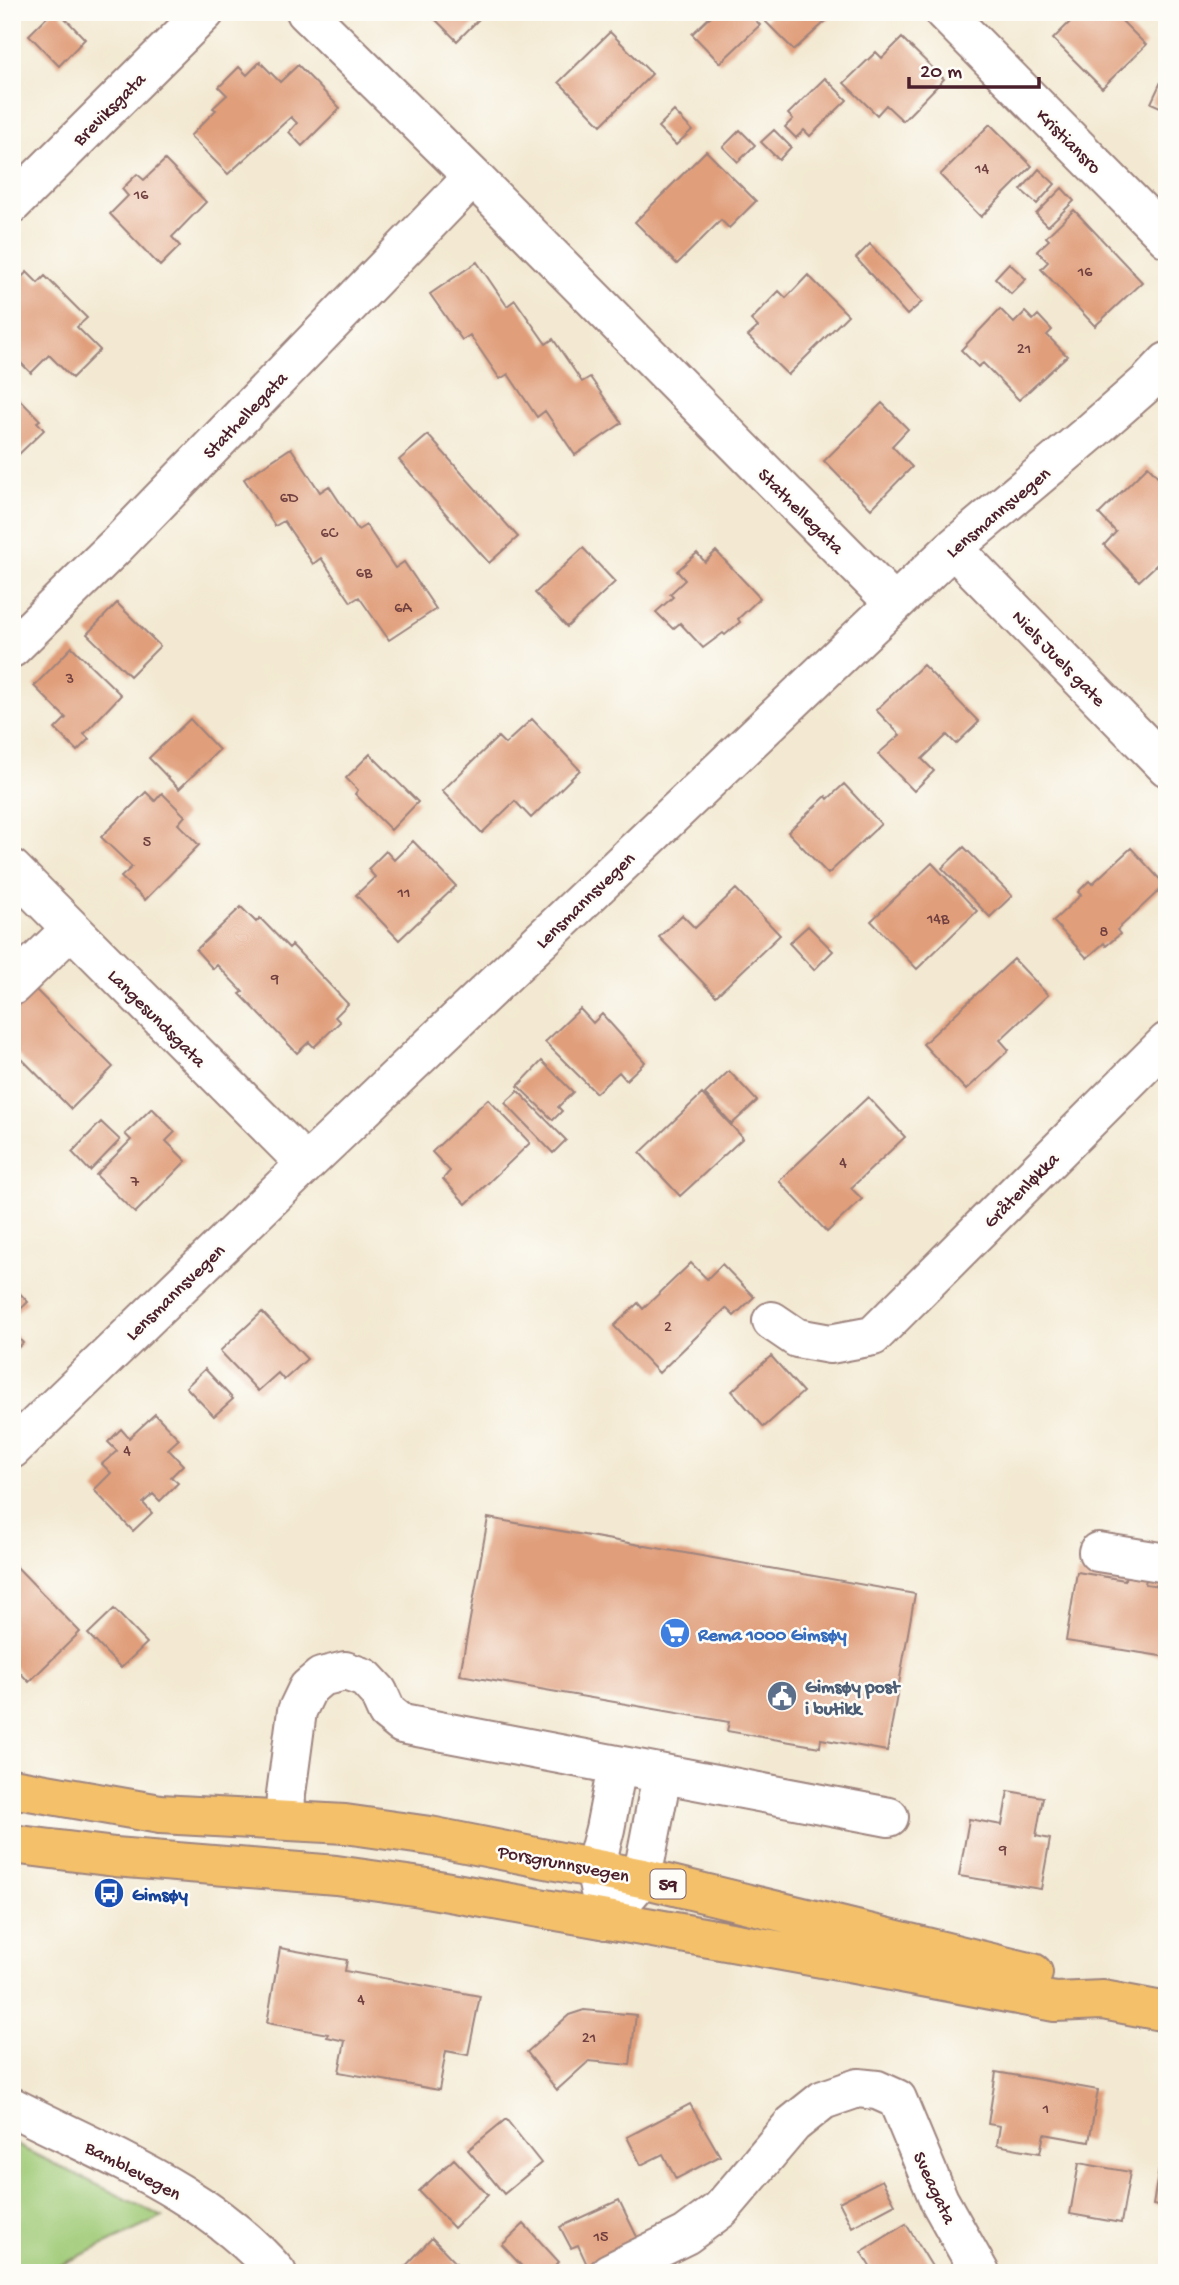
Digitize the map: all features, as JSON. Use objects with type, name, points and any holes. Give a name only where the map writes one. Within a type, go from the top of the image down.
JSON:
[{"type":"main road","name":"Porsgrunnsvegen","points":[[12,1788],[160,1814],[345,1824],[430,1836],[595,1868],[1060,1979],[1104,2000]]},
{"type":"main road","name":"Porsgrunnsvegen","points":[[12,1844],[115,1857],[336,1875],[421,1887],[1055,2002],[1104,2000],[1167,2012]]},
{"type":"street","name":"Breviksgata","points":[[12,204],[205,12]]},
{"type":"street","name":"Stathellegata","points":[[306,12],[894,603]]},
{"type":"street","name":"Kristiansro","points":[[944,12],[1167,238]]},
{"type":"street","name":"Stathellegata","points":[[12,648],[117,545],[473,177]]},
{"type":"street","name":"Lensmannsvegen","points":[[12,1449],[306,1164],[894,603],[953,548],[1148,382],[1167,362]]},
{"type":"street","name":"Niels Juels gate","points":[[953,548],[1167,767]]},
{"type":"street","name":"Langesundsgata","points":[[12,869],[306,1164]]},
{"type":"street","points":[[12,986],[71,929]]},
{"type":"street","name":"Gråtenløkka","points":[[772,1321],[797,1338],[830,1344],[873,1336],[1167,1042]]},
{"type":"street","points":[[1098,1552],[1167,1563]]},
{"type":"street","points":[[285,1820],[297,1711],[308,1688],[321,1677],[345,1671],[365,1678],[378,1692],[387,1712],[402,1724],[889,1817]]},
{"type":"street","points":[[606,1920],[595,1868],[617,1767]]},
{"type":"street","points":[[606,1920],[642,1878],[662,1775]]},
{"type":"street","name":"Sveagata","points":[[609,2273],[686,2235],[721,2209],[793,2124],[823,2100],[858,2088],[877,2090],[897,2099],[939,2200],[980,2273]]},
{"type":"street","name":"Bamblevegen","points":[[12,2107],[179,2191],[257,2249],[277,2273]]},
{"type":"green space","points":[[12,2143],[163,2217],[44,2273],[12,2273]]},
{"type":"building","points":[[52,12],[59,12],[85,39],[59,66],[29,35]]},
{"type":"building","points":[[428,12],[486,12],[457,41]]},
{"type":"building","points":[[715,12],[748,12],[760,25],[720,63],[692,34]]},
{"type":"building","points":[[773,12],[836,12],[794,50],[765,21]]},
{"type":"building","points":[[1080,12],[1113,12],[1146,45],[1102,88],[1053,39]]},
{"type":"building","points":[[610,32],[652,74],[601,125],[559,82]]},
{"type":"building","points":[[902,38],[944,79],[903,121],[886,105],[877,115],[844,83],[876,52],[882,58]]},
{"type":"building","points":[[260,62],[280,82],[298,65],[340,108],[302,146],[289,132],[297,123],[291,117],[228,174],[190,136],[227,95],[219,87],[239,67],[247,75]]},
{"type":"building","points":[[1167,69],[1167,110],[1151,103]]},
{"type":"building","points":[[825,78],[847,100],[810,136],[804,130],[796,138],[785,127],[793,119],[788,114]]},
{"type":"building","points":[[674,111],[692,130],[676,145],[658,127]]},
{"type":"building","points":[[990,124],[1032,166],[981,217],[940,175]]},
{"type":"building","points":[[740,130],[755,145],[738,162],[723,147]]},
{"type":"building","points":[[774,130],[791,147],[779,160],[761,142]]},
{"type":"building","points":[[706,151],[756,201],[729,228],[721,220],[677,264],[635,222]]},
{"type":"building","points":[[165,160],[206,202],[172,237],[180,246],[160,266],[110,214],[128,196],[122,189],[137,174],[144,180]]},
{"type":"building","points":[[1039,169],[1055,184],[1037,204],[1021,190]]},
{"type":"building","points":[[1062,188],[1074,201],[1048,226],[1036,214]]},
{"type":"building","points":[[1074,210],[1142,282],[1095,326],[1041,269],[1048,262],[1037,251],[1049,240],[1046,237]]},
{"type":"building","points":[[870,244],[922,302],[907,315],[856,258]]},
{"type":"building","points":[[477,262],[507,306],[515,300],[546,344],[553,339],[582,382],[590,377],[622,423],[575,455],[545,411],[537,417],[508,374],[500,379],[470,335],[462,340],[430,294]]},
{"type":"building","points":[[1009,263],[1026,279],[1011,294],[995,278]]},
{"type":"building","points":[[27,272],[38,283],[45,276],[87,318],[77,327],[100,350],[72,378],[49,355],[31,373],[12,354],[12,286]]},
{"type":"building","points":[[808,275],[848,315],[788,375],[748,336],[758,327],[751,320],[779,291],[786,298]]},
{"type":"building","points":[[1000,309],[1014,323],[1025,312],[1033,320],[1038,315],[1052,330],[1047,335],[1067,356],[1019,400],[983,363],[978,367],[961,350]]},
{"type":"building","points":[[12,392],[40,420],[37,422],[44,430],[16,457],[12,453]]},
{"type":"building","points":[[882,403],[908,429],[892,446],[912,467],[871,509],[824,461]]},
{"type":"building","points":[[428,435],[518,537],[489,563],[399,460]]},
{"type":"building","points":[[291,448],[320,492],[329,486],[358,530],[366,525],[395,568],[404,562],[436,609],[389,640],[359,597],[351,602],[321,558],[313,564],[284,521],[275,526],[244,479]]},
{"type":"building","points":[[1148,466],[1167,486],[1167,530],[1161,536],[1167,541],[1167,555],[1139,581],[1104,545],[1116,532],[1099,514]]},
{"type":"building","points":[[583,548],[615,582],[567,627],[535,593]]},
{"type":"building","points":[[716,551],[760,598],[738,619],[740,622],[703,648],[680,623],[673,629],[656,612],[673,597],[670,594],[685,580],[677,571],[697,553],[705,562]]},
{"type":"building","points":[[117,603],[160,646],[130,676],[87,634]]},
{"type":"building","points":[[72,647],[121,695],[84,734],[89,739],[77,751],[55,729],[66,718],[34,686]]},
{"type":"building","points":[[923,665],[979,722],[956,744],[947,735],[922,759],[934,771],[914,791],[878,754],[900,735],[876,710]]},
{"type":"building","points":[[190,719],[219,750],[179,789],[149,758]]},
{"type":"building","points":[[532,719],[580,770],[531,818],[515,801],[482,833],[442,791],[498,737],[505,744]]},
{"type":"building","points":[[370,754],[418,802],[391,830],[355,794],[358,790],[346,778]]},
{"type":"building","points":[[844,784],[881,824],[828,874],[788,832],[826,796],[828,799]]},
{"type":"building","points":[[146,792],[155,801],[162,793],[185,816],[178,824],[199,845],[145,900],[121,877],[132,867],[101,837]]},
{"type":"building","points":[[413,841],[456,886],[399,940],[356,895],[375,877],[368,869],[386,851],[394,860]]},
{"type":"building","points":[[964,847],[1012,896],[990,917],[942,868]]},
{"type":"building","points":[[1131,848],[1165,885],[1117,930],[1120,934],[1106,946],[1104,943],[1087,958],[1053,921],[1081,895],[1078,892],[1089,881],[1092,884]]},
{"type":"building","points":[[932,863],[977,911],[917,969],[871,921]]},
{"type":"building","points":[[736,889],[780,935],[716,996],[659,937],[682,915],[695,928]]},
{"type":"building","points":[[241,907],[256,922],[260,918],[289,948],[292,945],[348,1004],[335,1017],[340,1022],[314,1047],[309,1042],[297,1053],[240,994],[243,992],[217,965],[213,969],[196,950]]},
{"type":"building","points":[[808,926],[833,951],[814,970],[789,943]]},
{"type":"building","points":[[1014,959],[1048,995],[1000,1040],[1009,1050],[966,1090],[923,1044]]},
{"type":"building","points":[[34,988],[113,1067],[71,1109],[12,1049],[12,1010]]},
{"type":"building","points":[[580,1009],[593,1023],[602,1014],[645,1062],[626,1080],[619,1072],[596,1093],[545,1042]]},
{"type":"building","points":[[542,1061],[573,1092],[558,1107],[562,1111],[553,1120],[518,1086]]},
{"type":"building","points":[[729,1071],[757,1101],[732,1124],[705,1094]]},
{"type":"building","points":[[518,1091],[566,1140],[553,1153],[505,1103]]},
{"type":"building","points":[[702,1094],[743,1138],[680,1196],[640,1153]]},
{"type":"building","points":[[868,1097],[905,1137],[851,1188],[862,1199],[827,1232],[779,1181]]},
{"type":"building","points":[[488,1099],[530,1143],[466,1204],[443,1179],[450,1171],[432,1152]]},
{"type":"building","points":[[152,1108],[175,1132],[166,1141],[186,1161],[135,1213],[96,1175],[131,1140],[125,1134]]},
{"type":"building","points":[[101,1122],[120,1140],[90,1171],[72,1152]]},
{"type":"building","points":[[691,1263],[707,1279],[722,1264],[754,1297],[734,1316],[726,1308],[659,1373],[614,1326],[638,1303],[643,1309]]},
{"type":"building","points":[[12,1285],[28,1302],[12,1317]]},
{"type":"building","points":[[262,1312],[307,1359],[284,1380],[278,1373],[258,1391],[220,1351]]},
{"type":"building","points":[[12,1331],[23,1343],[12,1353]]},
{"type":"building","points":[[771,1356],[803,1392],[764,1427],[732,1391]]},
{"type":"building","points":[[205,1369],[233,1399],[214,1416],[186,1387]]},
{"type":"building","points":[[155,1414],[179,1439],[168,1449],[183,1465],[171,1477],[178,1483],[160,1501],[153,1494],[143,1503],[152,1513],[133,1531],[94,1490],[111,1473],[102,1464],[117,1451],[108,1442],[121,1429],[129,1438]]},
{"type":"building","points":[[488,1518],[915,1594],[887,1751],[821,1739],[820,1747],[727,1731],[729,1722],[460,1675]]},
{"type":"building","points":[[12,1562],[80,1632],[29,1682],[12,1664]]},
{"type":"building","points":[[1126,1570],[1147,1573],[1145,1584],[1167,1587],[1167,1657],[1066,1641],[1077,1572],[1125,1580]]},
{"type":"building","points":[[114,1609],[147,1643],[121,1668],[88,1634]]},
{"type":"building","points":[[1008,1791],[1043,1797],[1036,1836],[1050,1839],[1041,1889],[959,1876],[969,1819],[1002,1825]]},
{"type":"building","points":[[280,1948],[347,1960],[345,1971],[480,1996],[468,2055],[446,2051],[439,2090],[339,2072],[345,2041],[327,2037],[328,2034],[267,2023]]},
{"type":"building","points":[[584,2010],[636,2015],[630,2065],[589,2061],[557,2090],[527,2052],[569,2015]]},
{"type":"building","points":[[996,2072],[1098,2090],[1089,2142],[1044,2134],[1040,2153],[997,2145],[1000,2126],[988,2124]]},
{"type":"building","points":[[690,2104],[720,2156],[676,2179],[663,2154],[641,2165],[627,2137]]},
{"type":"building","points":[[506,2119],[541,2163],[504,2194],[468,2150]]},
{"type":"building","points":[[1167,2132],[1167,2208],[1153,2205]]},
{"type":"building","points":[[454,2159],[488,2195],[454,2228],[419,2191]]},
{"type":"building","points":[[1079,2163],[1130,2172],[1121,2223],[1070,2214]]},
{"type":"building","points":[[882,2180],[895,2204],[852,2227],[839,2202]]},
{"type":"building","points":[[619,2200],[640,2243],[588,2267],[578,2245],[571,2248],[560,2227]]},
{"type":"building","points":[[524,2224],[559,2262],[548,2273],[528,2273],[502,2245]]},
{"type":"building","points":[[906,2224],[936,2273],[874,2273],[861,2252]]},
{"type":"building","points":[[432,2238],[458,2265],[450,2273],[399,2273]]},
{"type":"place","name":"Rema 1000 Gimsøy","points":[[675,1633]]},
{"type":"place","name":"Gimsøy post i butikk","points":[[782,1696]]},
{"type":"place","name":"Gimsøy","points":[[109,1893]]}]
